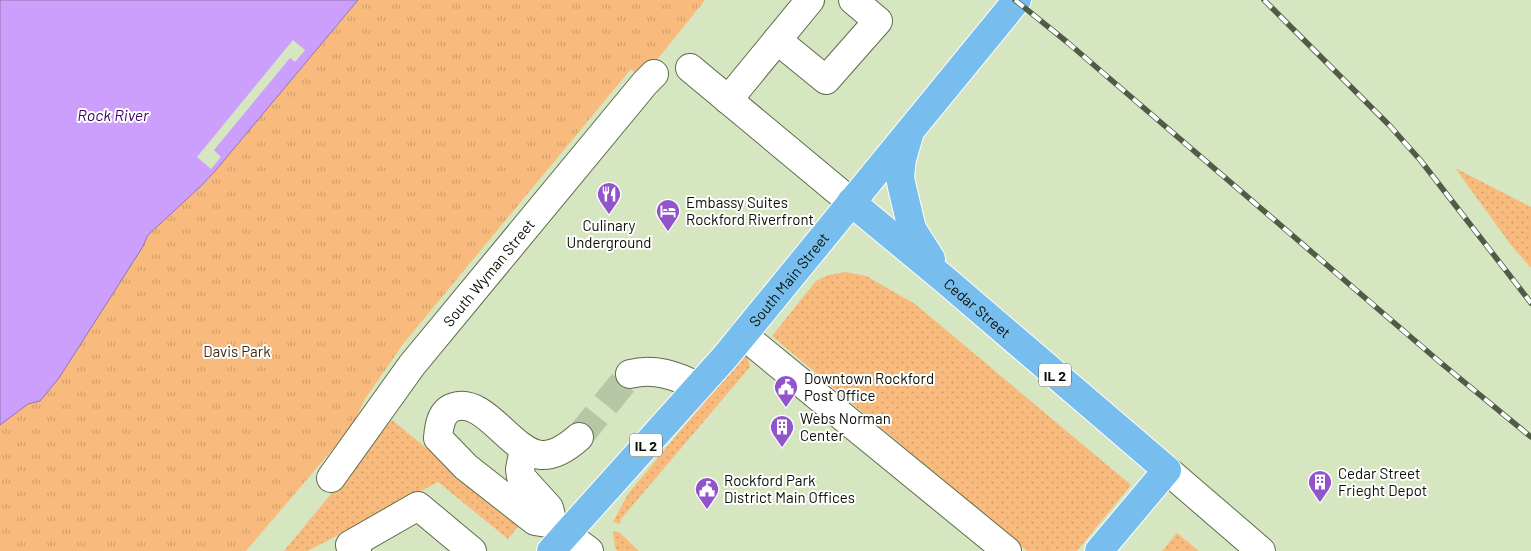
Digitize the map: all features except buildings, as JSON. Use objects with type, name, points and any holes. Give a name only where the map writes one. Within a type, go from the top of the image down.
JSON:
[{"type":"main road","name":"South Main Street","points":[[557,536],[698,387],[743,335],[1017,0]]},
{"type":"main road","name":"IL 2","points":[[910,131],[902,159],[900,178],[905,202],[912,228],[944,280]]},
{"type":"main road","name":"Cedar Street","points":[[850,202],[1167,470]]},
{"type":"main road","points":[[1099,551],[1167,470]]},
{"type":"street","points":[[728,100],[810,0]]},
{"type":"street","points":[[777,40],[826,80],[878,21],[853,0]]},
{"type":"street","name":"Cedar Street","points":[[690,68],[850,202]]},
{"type":"street","name":"South Wyman Street","points":[[331,478],[412,365],[654,74]]},
{"type":"street","points":[[743,335],[1007,551]]},
{"type":"street","points":[[630,374],[642,371],[662,373],[683,379],[698,387]]},
{"type":"street","points":[[578,437],[568,446],[542,455],[524,449],[476,409],[463,404],[448,409],[440,422],[438,438],[466,467],[535,521],[557,536],[589,551]]},
{"type":"street","points":[[524,449],[520,469],[521,477],[549,508],[557,536]]},
{"type":"street","name":"Cedar Street","points":[[1167,470],[1261,551]]},
{"type":"street","points":[[357,551],[350,545],[418,506],[472,551]]},
{"type":"green space","name":"Davis Park","points":[[358,0],[705,0],[652,66],[634,72],[631,69],[403,344],[365,399],[355,420],[343,437],[246,551],[0,551],[0,425],[28,404],[40,401],[59,378],[142,248],[148,235],[216,170]]},
{"type":"green space","points":[[1455,168],[1531,207],[1531,268],[1511,245]]},
{"type":"green space","points":[[846,272],[866,276],[915,304],[1131,485],[1077,551],[1027,551],[772,336],[816,281],[828,275]]},
{"type":"green space","points":[[743,355],[747,355],[750,367],[621,519],[620,524],[613,522],[628,494]]},
{"type":"green space","points":[[392,420],[520,524],[508,539],[438,482],[308,551],[284,551]]},
{"type":"green space","points":[[613,531],[619,532],[639,551],[617,551]]},
{"type":"green space","points":[[1177,533],[1199,551],[1162,551]]},
{"type":"water","name":"Rock River","points":[[0,0],[358,0],[216,170],[148,235],[142,248],[59,378],[40,401],[28,404],[0,425]]},
{"type":"pier","points":[[293,40],[305,50],[295,62],[290,58],[214,150],[221,157],[211,169],[197,157]]},
{"type":"tunnel","points":[[579,437],[630,374]]},
{"type":"railway","points":[[1015,0],[1067,42],[1441,363],[1531,437]]},
{"type":"railway","points":[[1264,0],[1390,126],[1421,161],[1531,303]]},
{"type":"place","name":"Culinary Underground","points":[[609,215]]},
{"type":"place","name":"Embassy Suites Rockford Riverfront","points":[[668,232]]},
{"type":"place","name":"Downtown Rockford Post Office","points":[[786,408]]},
{"type":"place","name":"Webs Norman Center","points":[[782,448]]},
{"type":"place","name":"Cedar Street Frieght Depot","points":[[1320,503]]},
{"type":"place","name":"Rockford Park District Main Offices","points":[[707,510]]}]
